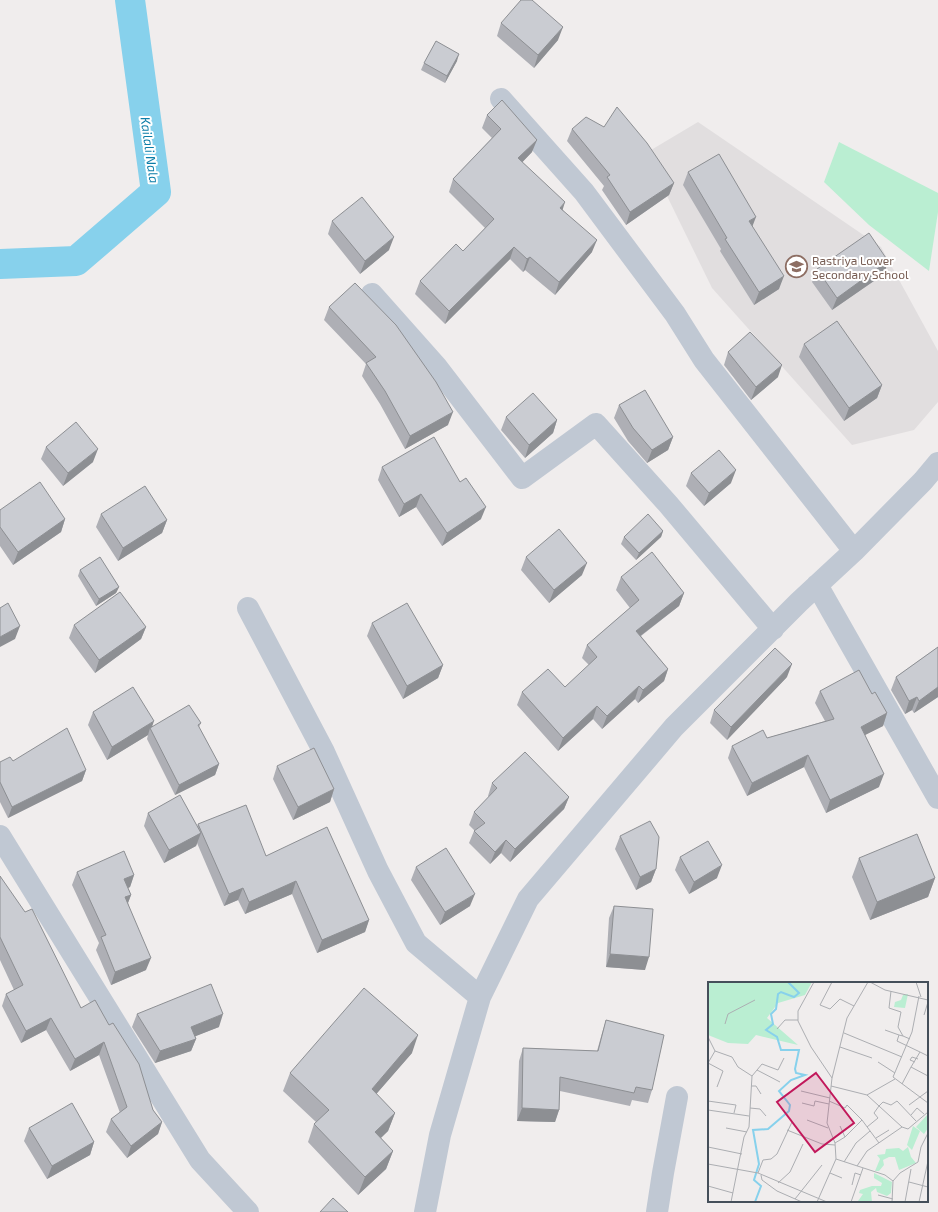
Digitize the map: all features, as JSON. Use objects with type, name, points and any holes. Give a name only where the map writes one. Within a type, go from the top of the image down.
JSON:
[{"type":"street","points":[[501,99],[584,192],[675,314],[704,360],[854,551]]},
{"type":"street","points":[[372,294],[436,366],[522,478],[596,424],[668,504],[773,629]]},
{"type":"street","points":[[425,1212],[440,1135],[480,997],[528,899],[674,727],[923,482],[938,463]]},
{"type":"street","points":[[817,585],[938,798]]},
{"type":"street","points":[[248,608],[324,752],[378,871],[416,943],[480,997]]},
{"type":"street","points":[[0,836],[200,1160],[248,1212]]},
{"type":"street","points":[[658,1212],[663,1173],[677,1097]]},
{"type":"shaded area","name":"Rastriya Lower Secondary School","points":[[698,122],[881,247],[938,351],[938,402],[914,430],[852,445],[712,288],[646,153]]},
{"type":"green space","points":[[839,142],[938,193],[938,212],[929,271],[869,225],[824,182]]},
{"type":"building","points":[[521,0],[532,0],[563,27],[538,55],[501,23]]},
{"type":"building","points":[[436,41],[459,54],[447,76],[424,63]]},
{"type":"building","points":[[502,100],[537,140],[518,158],[565,202],[560,208],[597,240],[559,282],[530,257],[527,259],[514,247],[449,311],[420,281],[456,244],[463,251],[494,219],[453,179],[501,129],[487,115]]},
{"type":"building","points":[[617,107],[647,143],[674,183],[630,212],[607,177],[610,175],[572,129],[586,117],[604,127]]},
{"type":"building","points":[[719,154],[756,217],[749,221],[784,276],[759,292],[725,239],[727,238],[688,172]]},
{"type":"building","points":[[362,197],[394,237],[365,261],[332,221]]},
{"type":"building","points":[[869,233],[888,261],[837,298],[817,269]]},
{"type":"building","points":[[355,283],[396,325],[436,382],[453,412],[410,436],[385,391],[366,363],[376,357],[329,307]]},
{"type":"building","points":[[837,321],[882,385],[849,408],[804,344]]},
{"type":"building","points":[[750,332],[782,365],[756,387],[728,352]]},
{"type":"building","points":[[645,390],[673,437],[652,450],[633,428],[619,405]]},
{"type":"building","points":[[533,393],[557,420],[529,445],[506,417]]},
{"type":"building","points":[[76,422],[98,449],[68,473],[46,447]]},
{"type":"building","points":[[434,437],[460,482],[466,478],[486,507],[447,533],[421,494],[404,504],[382,467]]},
{"type":"building","points":[[719,450],[736,470],[709,493],[691,473]]},
{"type":"building","points":[[40,482],[65,519],[18,552],[0,527],[0,510]]},
{"type":"building","points":[[145,486],[167,520],[123,548],[101,514]]},
{"type":"building","points":[[648,514],[663,531],[639,553],[624,537]]},
{"type":"building","points":[[559,529],[587,563],[554,590],[526,557]]},
{"type":"building","points":[[652,552],[684,593],[636,631],[668,669],[643,690],[639,686],[607,716],[597,706],[563,738],[522,692],[548,669],[565,687],[597,657],[587,645],[639,600],[621,577]]},
{"type":"building","points":[[100,557],[119,587],[99,599],[80,570]]},
{"type":"building","points":[[120,592],[146,627],[99,660],[74,625]]},
{"type":"building","points":[[8,603],[20,626],[0,637],[0,608]]},
{"type":"building","points":[[407,603],[443,665],[407,686],[372,623]]},
{"type":"building","points":[[938,647],[938,687],[919,701],[917,697],[909,701],[896,677]]},
{"type":"building","points":[[775,648],[792,664],[731,727],[714,710]]},
{"type":"building","points":[[859,670],[872,694],[875,692],[887,713],[861,727],[884,774],[830,800],[808,755],[752,783],[732,746],[763,730],[767,738],[834,719],[820,691]]},
{"type":"building","points":[[133,687],[154,721],[112,747],[93,712]]},
{"type":"building","points":[[189,705],[201,723],[198,725],[219,764],[179,785],[150,728]]},
{"type":"building","points":[[67,728],[86,770],[12,807],[0,782],[0,762],[10,757],[13,761]]},
{"type":"building","points":[[314,748],[334,789],[298,807],[277,766]]},
{"type":"building","points":[[525,752],[569,797],[515,849],[506,840],[495,852],[474,831],[485,823],[474,812],[497,788],[492,783]]},
{"type":"building","points":[[180,795],[201,833],[169,850],[148,813]]},
{"type":"building","points":[[246,805],[266,856],[327,827],[369,920],[322,940],[296,881],[249,902],[243,888],[229,894],[198,824]]},
{"type":"building","points":[[650,821],[659,837],[656,869],[640,877],[620,836]]},
{"type":"building","points":[[917,834],[935,878],[877,902],[859,858]]},
{"type":"building","points":[[708,841],[722,865],[694,882],[680,857]]},
{"type":"building","points":[[446,848],[475,894],[445,912],[416,867]]},
{"type":"building","points":[[124,851],[134,875],[124,879],[131,895],[125,897],[151,958],[115,972],[101,937],[106,935],[77,872]]},
{"type":"building","points":[[0,876],[25,912],[32,909],[81,1008],[95,1000],[109,1025],[113,1023],[139,1064],[153,1110],[162,1122],[131,1146],[111,1119],[127,1107],[104,1042],[75,1059],[51,1018],[26,1031],[6,994],[23,985],[0,937]]},
{"type":"building","points":[[614,906],[653,909],[649,957],[610,954]]},
{"type":"building","points":[[211,984],[223,1014],[191,1027],[196,1039],[160,1051],[137,1014]]},
{"type":"building","points":[[364,988],[418,1035],[372,1089],[395,1113],[375,1132],[393,1151],[365,1177],[314,1124],[329,1110],[290,1073]]},
{"type":"building","points":[[606,1020],[664,1035],[652,1090],[636,1087],[634,1093],[560,1077],[559,1110],[522,1108],[523,1048],[598,1051]]},
{"type":"building","points":[[72,1103],[94,1142],[52,1166],[29,1128]]},
{"type":"building","points":[[333,1198],[348,1212],[320,1212]]},
{"type":"waterway","name":"Kailali Nala","points":[[0,264],[76,261],[156,192],[130,0]]},
{"type":"place","name":"Rastriya Lower Secondary School","points":[[797,267]]}]
